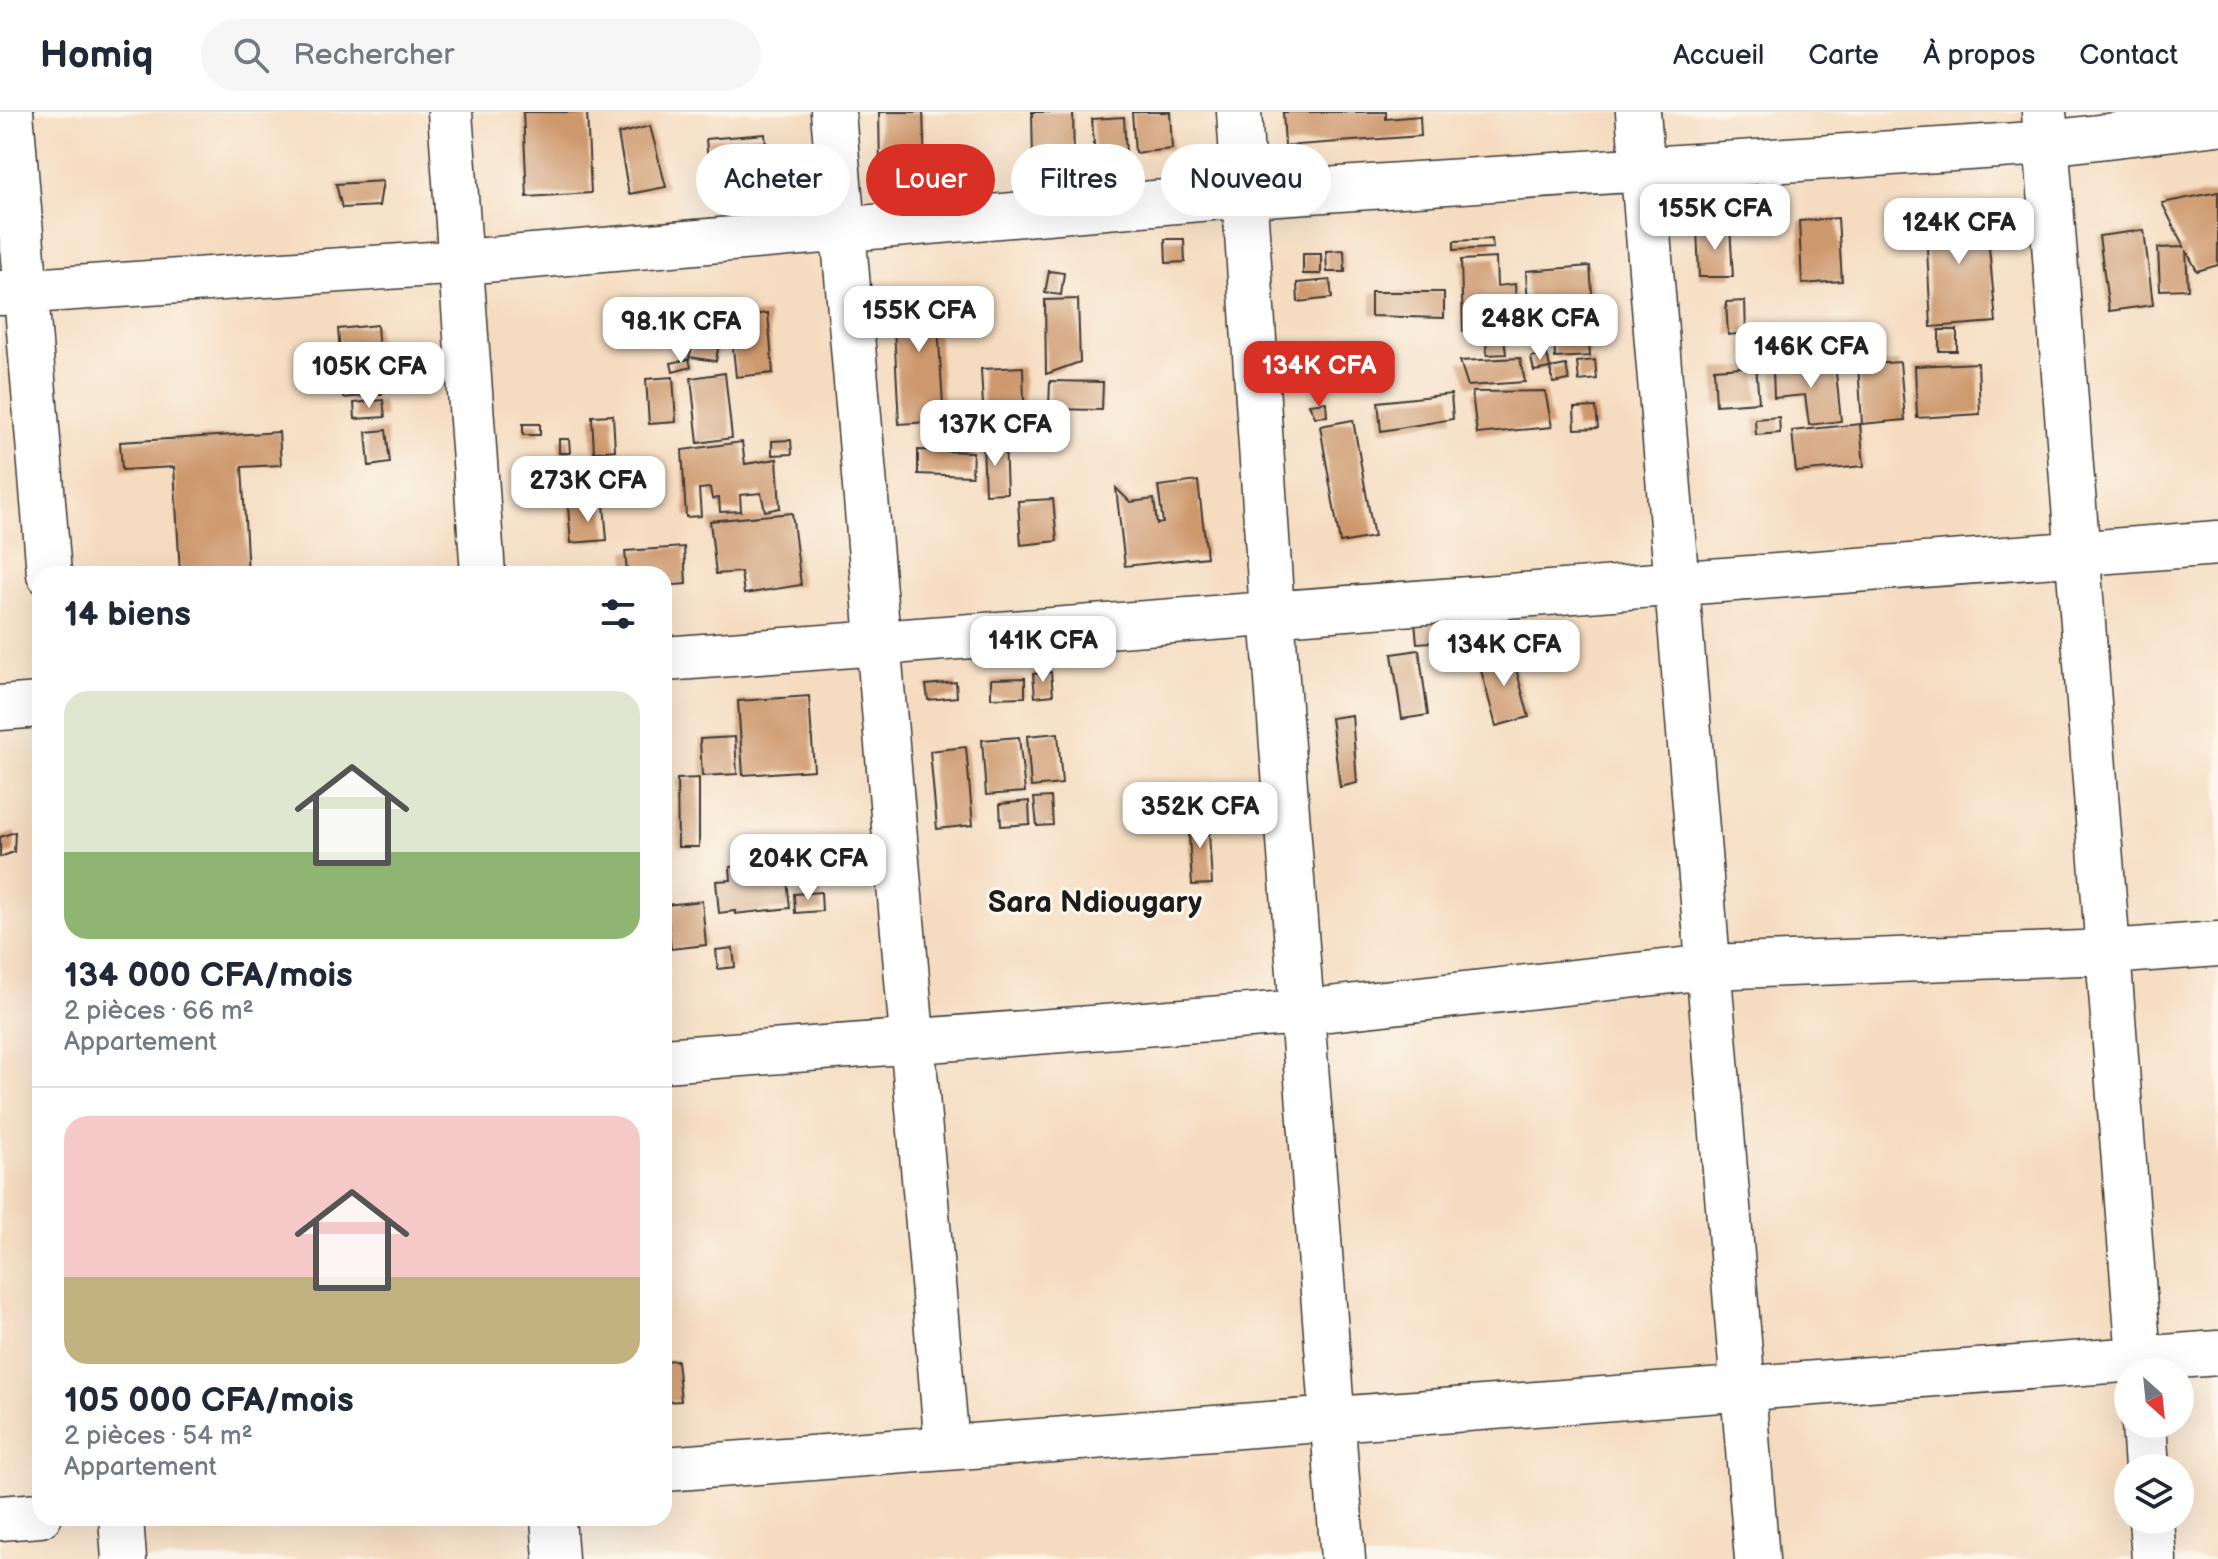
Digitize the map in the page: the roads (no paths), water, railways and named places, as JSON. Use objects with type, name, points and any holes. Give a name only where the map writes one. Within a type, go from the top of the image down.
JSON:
[{"type":"street","points":[[11,112],[12,292],[48,566]]},
{"type":"street","points":[[450,112],[482,566]]},
{"type":"street","points":[[833,112],[841,230],[881,643],[947,1447]]},
{"type":"street","points":[[1239,112],[1242,144]]},
{"type":"street","points":[[1638,112],[1757,1559]]},
{"type":"street","points":[[1331,190],[1642,171],[2046,128],[2218,123]]},
{"type":"street","points":[[2046,128],[2138,1358]]},
{"type":"street","points":[[12,292],[462,262],[1161,202]]},
{"type":"street","points":[[1248,216],[1272,613],[1343,1559]]},
{"type":"street","points":[[672,658],[2218,543]]},
{"type":"street","points":[[0,708],[32,706]]},
{"type":"street","points":[[672,1059],[1302,1012],[1709,967],[2108,952],[2218,944]]},
{"type":"street","points":[[2185,1358],[2218,1353]]},
{"type":"street","points":[[672,1468],[1745,1388],[2114,1366]]},
{"type":"street","points":[[0,1518],[32,1516]]},
{"type":"street","points":[[122,1526],[124,1559]]},
{"type":"street","points":[[554,1526],[556,1559]]},
{"type":"street","points":[[2152,1534],[2154,1559]]},
{"type":"district","name":"Sara Ndiougary","points":[[1095,902]]}]
